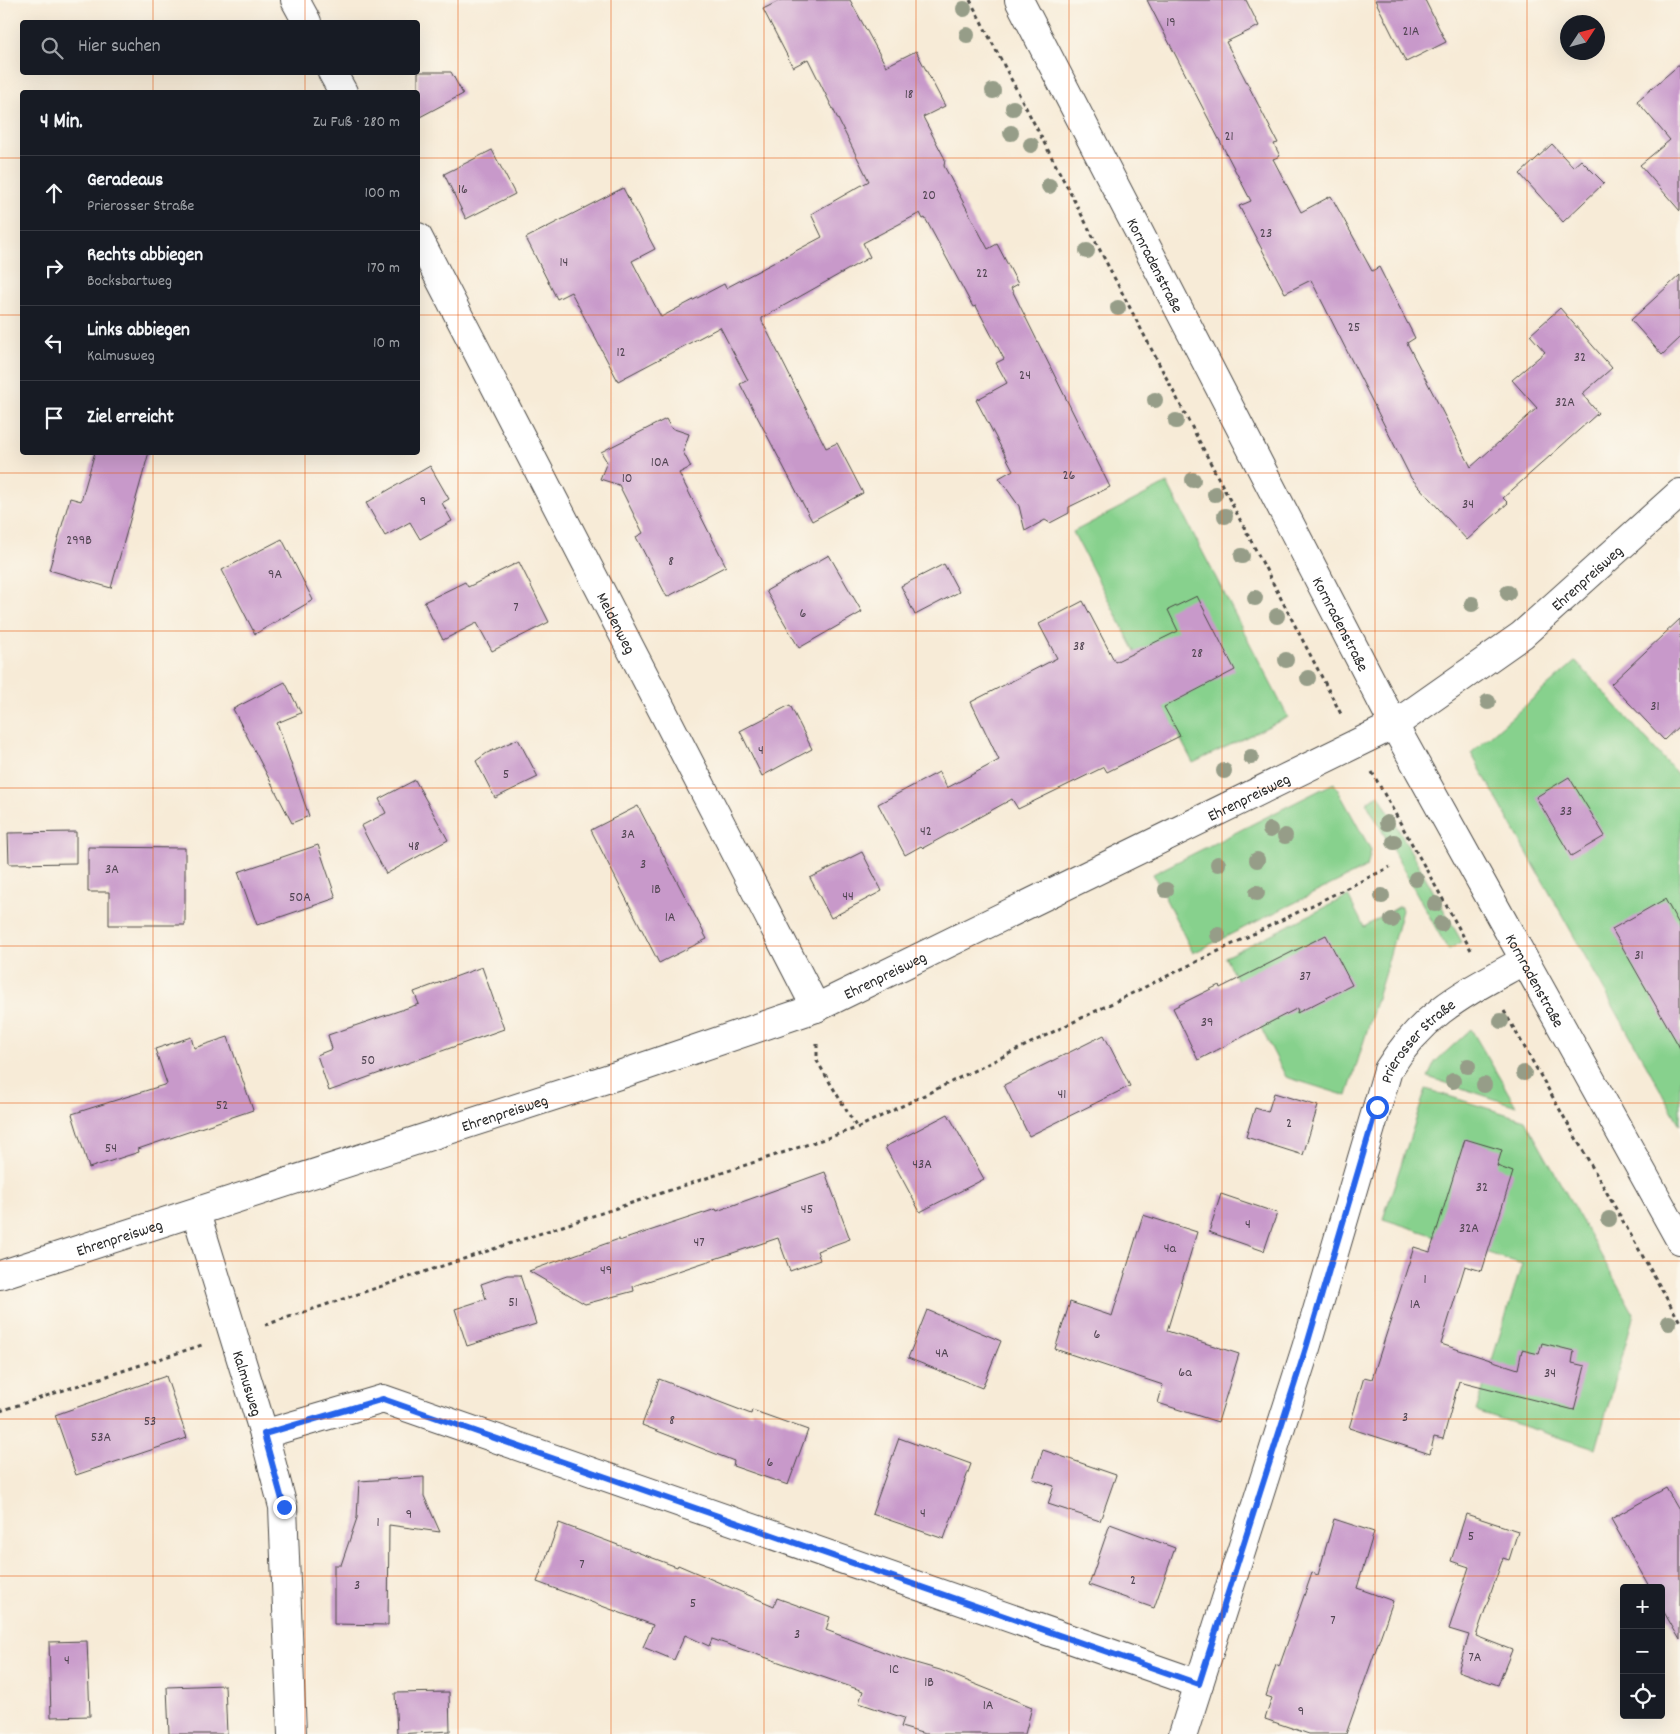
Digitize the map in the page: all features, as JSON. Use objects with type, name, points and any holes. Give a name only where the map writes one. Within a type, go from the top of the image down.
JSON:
[{"type":"street","points":[[295,0],[305,20]]},
{"type":"street","name":"Kornradenstraße","points":[[1019,0],[1394,725],[1523,961],[1680,1240]]},
{"type":"street","points":[[334,75],[342,90]]},
{"type":"street","name":"Meldenweg","points":[[420,241],[816,1008]]},
{"type":"street","name":"Ehrenpreisweg","points":[[0,1275],[622,1074],[816,1008],[1394,725],[1522,635],[1680,493]]},
{"type":"street","name":"Prierosser Straße","points":[[1183,1734],[1306,1348],[1388,1070],[1405,1043],[1432,1016],[1462,994],[1523,961]]},
{"type":"street","name":"Kalmusweg","points":[[196,1213],[264,1434],[284,1507],[292,1734]]},
{"type":"street","points":[[264,1434],[383,1399],[1199,1684]]},
{"type":"path","points":[[970,0],[1331,694]]},
{"type":"path","points":[[1383,793],[1466,940]]},
{"type":"path","points":[[258,1327],[858,1128],[1390,867]]},
{"type":"path","points":[[816,1008],[817,1061],[858,1128]]},
{"type":"path","points":[[1511,1022],[1680,1322]]},
{"type":"path","points":[[0,1411],[205,1344]]},
{"type":"green space","points":[[1167,483],[1288,717],[1193,763],[1073,532]]},
{"type":"green space","points":[[1576,661],[1680,777],[1680,1125],[1471,753]]},
{"type":"green space","points":[[1334,783],[1371,850],[1367,867],[1193,953],[1153,874]]},
{"type":"green space","points":[[1379,795],[1462,942],[1448,950],[1366,802]]},
{"type":"green space","points":[[1348,896],[1364,927],[1400,906],[1402,910],[1347,1096],[1286,1077],[1225,957]]},
{"type":"green space","points":[[1471,1029],[1516,1106],[1428,1077],[1435,1062]]},
{"type":"green space","points":[[1426,1089],[1525,1120],[1634,1314],[1596,1449],[1476,1411],[1522,1264],[1383,1219]]},
{"type":"building","points":[[781,0],[850,0],[886,66],[916,51],[945,106],[923,117],[945,159],[944,166],[988,249],[997,244],[1018,284],[1011,288],[1110,487],[1069,507],[1069,513],[1050,523],[1045,520],[1025,531],[1019,506],[999,478],[1013,470],[976,400],[1007,383],[996,363],[1004,359],[976,306],[973,307],[925,218],[923,219],[920,213],[863,243],[870,257],[762,318],[826,448],[837,443],[863,493],[812,521],[740,384],[748,380],[720,327],[618,381],[571,292],[557,299],[526,238],[623,188],[655,249],[632,261],[661,317],[724,284],[726,288],[822,237],[811,214],[869,181],[808,59],[793,67],[763,9]]},
{"type":"building","points":[[1147,0],[1246,0],[1259,26],[1226,42],[1278,143],[1274,144],[1280,156],[1273,159],[1301,212],[1331,196],[1372,271],[1379,267],[1415,338],[1407,343],[1471,467],[1537,408],[1512,380],[1545,352],[1530,335],[1560,308],[1612,368],[1582,394],[1598,413],[1503,498],[1508,503],[1467,540],[1411,478],[1311,280],[1285,293],[1239,206],[1251,201]]},
{"type":"building","points":[[1375,0],[1425,0],[1446,42],[1406,62]]},
{"type":"building","points":[[1680,64],[1680,211],[1640,165],[1670,140],[1637,101]]},
{"type":"building","points":[[420,72],[451,72],[463,94],[420,117],[420,90],[418,90],[418,75],[420,75]]},
{"type":"building","points":[[1552,144],[1573,167],[1581,160],[1604,183],[1563,222],[1520,174]]},
{"type":"building","points":[[492,150],[515,194],[466,219],[444,174]]},
{"type":"building","points":[[1680,275],[1680,338],[1662,355],[1631,320]]},
{"type":"building","points":[[666,419],[671,428],[689,434],[683,452],[691,467],[679,473],[726,566],[667,597],[636,537],[643,533],[619,485],[600,479],[607,462],[601,452]]},
{"type":"building","points":[[94,455],[148,455],[111,588],[49,570],[70,498],[81,501]]},
{"type":"building","points":[[430,466],[449,499],[442,503],[452,521],[420,539],[410,522],[385,536],[366,503]]},
{"type":"building","points":[[282,539],[313,600],[255,634],[222,570]]},
{"type":"building","points":[[829,555],[862,612],[799,648],[766,591]]},
{"type":"building","points":[[519,562],[549,622],[492,651],[477,623],[443,640],[424,602],[465,582],[468,587]]},
{"type":"building","points":[[944,564],[959,592],[915,615],[901,586]]},
{"type":"building","points":[[1197,596],[1235,670],[1164,707],[1180,736],[1107,772],[1104,767],[1018,809],[1012,799],[923,848],[921,846],[905,855],[878,804],[939,772],[947,788],[999,760],[971,702],[1057,658],[1039,624],[1083,601],[1115,662],[1178,631],[1168,610]]},
{"type":"building","points":[[1680,619],[1680,725],[1664,740],[1611,684]]},
{"type":"building","points":[[285,682],[301,713],[277,723],[309,816],[292,823],[233,709]]},
{"type":"building","points":[[790,705],[812,749],[762,776],[740,731]]},
{"type":"building","points":[[518,739],[538,777],[495,798],[476,761],[487,753]]},
{"type":"building","points":[[1569,777],[1605,836],[1571,856],[1536,797]]},
{"type":"building","points":[[415,780],[448,840],[386,874],[361,826],[386,813],[379,799]]},
{"type":"building","points":[[638,806],[707,939],[659,963],[591,830]]},
{"type":"building","points":[[76,832],[76,863],[9,864],[8,833]]},
{"type":"building","points":[[318,845],[336,898],[257,925],[238,872]]},
{"type":"building","points":[[88,847],[185,848],[185,925],[109,925],[109,892],[88,892]]},
{"type":"building","points":[[862,852],[882,891],[831,918],[810,878]]},
{"type":"building","points":[[1665,899],[1680,926],[1680,1048],[1612,929]]},
{"type":"building","points":[[1326,935],[1352,985],[1297,1013],[1298,1008],[1198,1060],[1173,1008],[1219,985],[1220,988]]},
{"type":"building","points":[[482,967],[504,1029],[329,1091],[317,1055],[332,1049],[328,1035],[419,1004],[414,992]]},
{"type":"building","points":[[1104,1035],[1130,1086],[1029,1136],[1004,1085]]},
{"type":"building","points":[[191,1037],[194,1048],[228,1037],[253,1110],[138,1149],[139,1152],[89,1168],[72,1114],[167,1084],[155,1049]]},
{"type":"building","points":[[1274,1093],[1318,1106],[1303,1155],[1246,1137],[1255,1108],[1268,1112]]},
{"type":"building","points":[[948,1114],[984,1179],[920,1212],[885,1147]]},
{"type":"building","points":[[1465,1139],[1502,1150],[1497,1166],[1513,1172],[1482,1271],[1465,1266],[1441,1344],[1518,1369],[1522,1350],[1539,1354],[1542,1343],[1574,1351],[1572,1363],[1585,1366],[1574,1410],[1459,1381],[1443,1439],[1434,1437],[1430,1454],[1349,1428],[1364,1377],[1372,1379],[1414,1247],[1430,1252]]},
{"type":"building","points":[[825,1172],[850,1239],[817,1251],[820,1260],[790,1271],[778,1238],[633,1286],[634,1291],[585,1304],[529,1271],[619,1239],[619,1241],[716,1209],[717,1211]]},
{"type":"building","points":[[1221,1194],[1277,1213],[1264,1251],[1209,1232]]},
{"type":"building","points":[[1143,1215],[1197,1232],[1167,1331],[1239,1354],[1218,1422],[1158,1403],[1163,1385],[1055,1349],[1070,1302],[1112,1316]]},
{"type":"building","points":[[507,1275],[520,1275],[536,1324],[467,1346],[455,1309],[486,1299],[481,1284]]},
{"type":"building","points":[[927,1310],[1001,1341],[982,1388],[908,1358]]},
{"type":"building","points":[[166,1376],[187,1438],[76,1475],[55,1415]]},
{"type":"building","points":[[659,1379],[751,1414],[752,1410],[808,1430],[788,1485],[733,1466],[734,1461],[642,1425]]},
{"type":"building","points":[[899,1438],[971,1464],[944,1539],[872,1514]]},
{"type":"building","points":[[1043,1450],[1116,1475],[1100,1521],[1048,1504],[1054,1486],[1033,1479]]},
{"type":"building","points":[[424,1477],[424,1496],[440,1532],[389,1525],[388,1625],[334,1624],[334,1565],[341,1565],[357,1518],[359,1481]]},
{"type":"building","points":[[1666,1488],[1680,1512],[1680,1640],[1665,1614],[1665,1584],[1648,1584],[1611,1519]]},
{"type":"building","points":[[1466,1514],[1518,1531],[1509,1560],[1503,1558],[1476,1636],[1512,1650],[1498,1685],[1458,1671],[1469,1635],[1449,1629],[1469,1567],[1451,1561]]},
{"type":"building","points":[[1334,1519],[1374,1532],[1357,1588],[1393,1601],[1346,1734],[1309,1734],[1265,1719],[1272,1698],[1266,1696],[1276,1665],[1279,1667],[1312,1573],[1318,1575]]},
{"type":"building","points":[[559,1523],[677,1567],[678,1565],[774,1606],[777,1598],[830,1617],[826,1630],[905,1660],[940,1670],[1032,1707],[1025,1734],[925,1734],[901,1727],[904,1718],[859,1703],[863,1691],[712,1639],[709,1646],[685,1635],[674,1660],[643,1647],[653,1625],[537,1582]]},
{"type":"building","points":[[1110,1524],[1175,1548],[1154,1608],[1089,1585]]},
{"type":"building","points":[[87,1641],[90,1716],[51,1717],[49,1642]]},
{"type":"building","points":[[225,1685],[227,1734],[169,1734],[167,1687]]},
{"type":"building","points":[[449,1692],[450,1731],[397,1734],[395,1693]]},
{"type":"route","points":[[284,1507],[264,1434],[383,1399],[1199,1684],[1306,1348],[1377,1107]]}]
